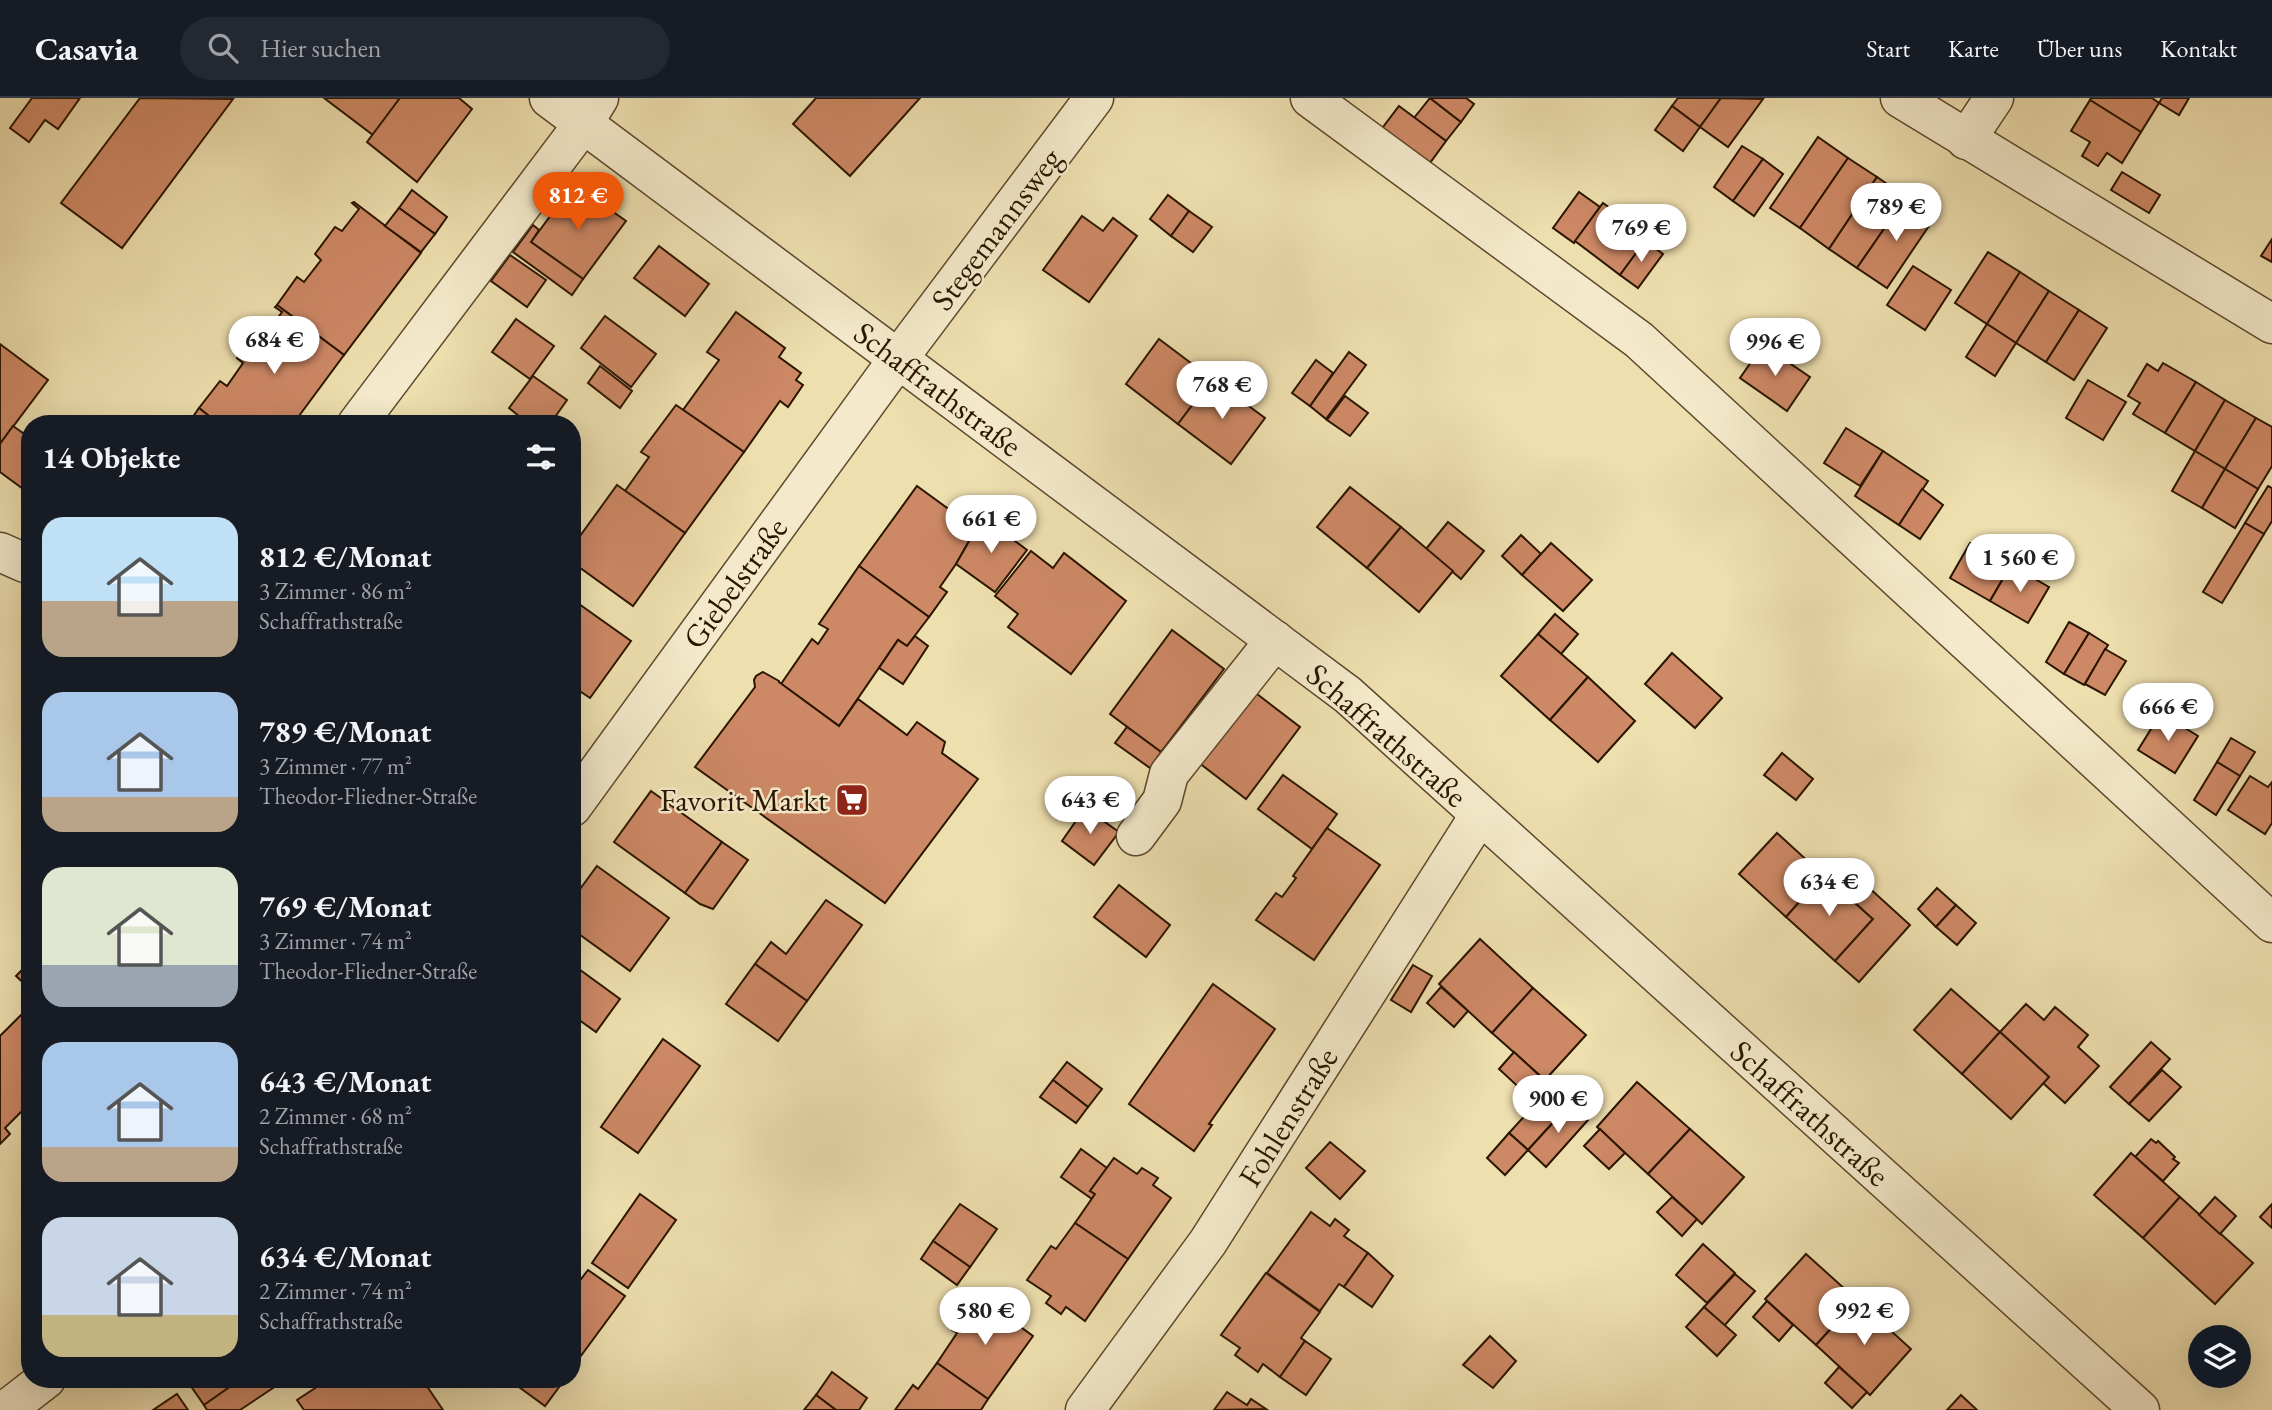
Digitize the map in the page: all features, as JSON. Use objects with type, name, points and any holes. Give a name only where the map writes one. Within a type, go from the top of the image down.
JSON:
[{"type":"street","name":"Schaffrathstraße","points":[[549,98],[591,111],[898,359],[1348,695],[2140,1410]]},
{"type":"street","name":"Stegemannsweg","points":[[898,359],[1094,98]]},
{"type":"street","points":[[1310,98],[1639,340],[2272,923]]},
{"type":"street","points":[[1900,98],[2272,324]]},
{"type":"street","points":[[1966,140],[1994,98]]},
{"type":"street","points":[[364,415],[591,111]]},
{"type":"street","name":"Giebelstraße","points":[[581,795],[898,359]]},
{"type":"street","points":[[1136,836],[1162,801],[1169,774],[1275,640]]},
{"type":"street","name":"Fohlenstraße","points":[[1085,1410],[1208,1242],[1479,816]]},
{"type":"street","points":[[6,1410],[34,1388]]},
{"type":"building","points":[[32,98],[80,98],[58,129],[45,120],[29,142],[10,128]]},
{"type":"building","points":[[140,98],[233,99],[122,248],[61,203]]},
{"type":"building","points":[[324,98],[400,98],[373,135]]},
{"type":"building","points":[[400,98],[459,98],[472,109],[417,182],[367,142]]},
{"type":"building","points":[[816,98],[920,98],[850,176],[793,124]]},
{"type":"building","points":[[1430,98],[1461,122],[1446,141],[1414,118]]},
{"type":"building","points":[[1430,98],[1466,98],[1474,104],[1461,122]]},
{"type":"building","points":[[1678,98],[1721,98],[1700,127],[1672,106]]},
{"type":"building","points":[[1721,98],[1763,99],[1728,147],[1700,127]]},
{"type":"building","points":[[2152,98],[2159,103],[2141,132],[2090,100]]},
{"type":"building","points":[[2162,98],[2189,98],[2179,115],[2159,103]]},
{"type":"building","points":[[2090,100],[2141,132],[2122,163],[2107,153],[2098,166],[2082,156],[2090,142],[2071,131]]},
{"type":"building","points":[[1399,106],[1446,141],[1427,167],[1380,131]]},
{"type":"building","points":[[1672,106],[1700,127],[1683,151],[1655,130]]},
{"type":"building","points":[[1818,137],[1848,158],[1800,228],[1770,208]]},
{"type":"building","points":[[1742,146],[1763,159],[1733,201],[1714,187]]},
{"type":"building","points":[[1848,158],[1877,177],[1829,249],[1800,228]]},
{"type":"building","points":[[1763,159],[1783,174],[1754,216],[1733,201]]},
{"type":"building","points":[[2122,172],[2160,195],[2149,213],[2111,190]]},
{"type":"building","points":[[1877,177],[1906,197],[1857,268],[1829,249]]},
{"type":"building","points":[[574,184],[626,221],[583,279],[531,242]]},
{"type":"building","points":[[412,190],[447,217],[435,234],[399,208]]},
{"type":"building","points":[[1579,192],[1600,207],[1574,243],[1553,228]]},
{"type":"building","points":[[1168,195],[1189,211],[1171,236],[1150,219]]},
{"type":"building","points":[[1906,197],[1935,217],[1887,288],[1857,268]]},
{"type":"building","points":[[352,203],[421,253],[344,355],[277,305],[297,277],[304,282],[321,260],[315,254],[335,227],[342,231],[359,209]]},
{"type":"building","points":[[1603,203],[1649,236],[1620,275],[1575,241]]},
{"type":"building","points":[[399,208],[435,234],[421,252],[385,226]]},
{"type":"building","points":[[1189,211],[1212,227],[1193,252],[1171,236]]},
{"type":"building","points":[[1082,216],[1103,231],[1113,218],[1137,236],[1089,302],[1043,270]]},
{"type":"building","points":[[533,225],[539,230],[531,242],[583,279],[572,295],[513,252]]},
{"type":"building","points":[[2272,239],[2272,262],[2261,256]]},
{"type":"building","points":[[1645,241],[1663,254],[1638,288],[1620,275]]},
{"type":"building","points":[[659,246],[709,284],[685,316],[634,278]]},
{"type":"building","points":[[1988,252],[2020,272],[1987,324],[1955,303]]},
{"type":"building","points":[[510,255],[546,280],[527,307],[491,281]]},
{"type":"building","points":[[1913,266],[1951,290],[1925,330],[1887,305]]},
{"type":"building","points":[[2020,272],[2049,291],[2016,343],[1987,324]]},
{"type":"building","points":[[2049,291],[2079,310],[2046,362],[2016,343]]},
{"type":"building","points":[[277,305],[344,355],[300,415],[208,415],[199,408],[220,381],[227,386],[243,363],[237,358],[258,330],[265,335],[282,312],[275,307]]},
{"type":"building","points":[[2079,310],[2107,328],[2074,380],[2046,362]]},
{"type":"building","points":[[736,312],[785,348],[779,357],[801,373],[796,380],[803,385],[788,407],[780,401],[744,452],[683,410],[719,360],[707,352]]},
{"type":"building","points":[[605,316],[656,354],[631,387],[581,348]]},
{"type":"building","points":[[516,319],[554,346],[530,379],[492,352]]},
{"type":"building","points":[[1987,324],[2016,343],[1995,376],[1966,357]]},
{"type":"building","points":[[1159,339],[1212,379],[1178,424],[1126,384]]},
{"type":"building","points":[[0,344],[48,380],[0,444]]},
{"type":"building","points":[[1763,345],[1810,377],[1787,411],[1740,378]]},
{"type":"building","points":[[1349,352],[1366,365],[1326,419],[1310,406]]},
{"type":"building","points":[[1316,360],[1333,373],[1310,406],[1292,393]]},
{"type":"building","points":[[2163,363],[2196,382],[2165,433],[2133,414],[2140,403],[2128,396],[2147,364],[2158,371]]},
{"type":"building","points":[[600,366],[632,391],[620,408],[588,383]]},
{"type":"building","points":[[533,376],[567,400],[556,415],[518,415],[509,408]]},
{"type":"building","points":[[1212,379],[1265,418],[1231,464],[1178,424]]},
{"type":"building","points":[[2088,380],[2126,402],[2103,440],[2066,418]]},
{"type":"building","points":[[2196,382],[2225,400],[2195,451],[2165,433]]},
{"type":"building","points":[[1345,396],[1368,413],[1350,436],[1327,420]]},
{"type":"building","points":[[2225,400],[2256,418],[2225,469],[2195,451]]},
{"type":"building","points":[[676,405],[744,452],[685,533],[625,491],[649,457],[641,452]]},
{"type":"building","points":[[199,408],[208,415],[194,415]]},
{"type":"building","points":[[2256,418],[2272,427],[2272,466],[2258,489],[2225,469]]},
{"type":"building","points":[[13,426],[21,432],[21,487],[0,472],[0,444]]},
{"type":"building","points":[[1846,428],[1883,451],[1860,486],[1824,463]]},
{"type":"building","points":[[1883,451],[1928,481],[1899,525],[1855,496]]},
{"type":"building","points":[[2195,451],[2225,469],[2202,508],[2172,491]]},
{"type":"building","points":[[2225,469],[2258,489],[2235,528],[2202,508]]},
{"type":"building","points":[[617,485],[685,533],[633,606],[581,568],[581,535]]},
{"type":"building","points":[[917,486],[976,529],[940,587],[947,592],[929,617],[859,566]]},
{"type":"building","points":[[2268,486],[2272,488],[2272,521],[2264,534],[2245,523]]},
{"type":"building","points":[[1350,487],[1401,527],[1367,568],[1317,527]]},
{"type":"building","points":[[1922,489],[1943,505],[1920,539],[1899,525]]},
{"type":"building","points":[[984,518],[1027,550],[995,592],[956,564]]},
{"type":"building","points":[[1448,522],[1484,551],[1461,579],[1426,549]]},
{"type":"building","points":[[2245,523],[2264,534],[2222,603],[2203,592]]},
{"type":"building","points":[[1401,527],[1453,571],[1419,612],[1367,568]]},
{"type":"building","points":[[1521,535],[1541,554],[1522,575],[1502,556]]},
{"type":"building","points":[[1551,543],[1592,580],[1563,611],[1522,575]]},
{"type":"building","points":[[1970,543],[2011,565],[1990,601],[1950,578]]},
{"type":"building","points":[[1031,551],[1053,568],[1064,553],[1126,601],[1071,674],[1008,627],[1018,614],[995,596]]},
{"type":"building","points":[[2011,565],[2049,587],[2028,623],[1990,601]]},
{"type":"building","points":[[859,566],[929,617],[907,646],[898,640],[839,726],[781,684],[812,639],[818,644],[828,629],[819,624]]},
{"type":"building","points":[[581,605],[631,641],[590,698],[581,692]]},
{"type":"building","points":[[1555,614],[1578,634],[1561,654],[1538,634]]},
{"type":"building","points":[[2069,622],[2089,633],[2064,674],[2046,662]]},
{"type":"building","points":[[1172,630],[1224,669],[1161,752],[1110,714]]},
{"type":"building","points":[[2089,633],[2108,645],[2084,685],[2064,674]]},
{"type":"building","points":[[1538,634],[1588,677],[1550,720],[1501,676]]},
{"type":"building","points":[[915,636],[928,646],[903,684],[879,668],[898,640],[907,646]]},
{"type":"building","points":[[2105,649],[2126,661],[2105,695],[2085,684]]},
{"type":"building","points":[[1672,653],[1722,698],[1695,728],[1645,684]]},
{"type":"building","name":"Favorit Markt","points":[[763,672],[839,726],[858,699],[907,735],[917,722],[945,742],[942,753],[978,779],[885,903],[695,767],[755,687],[756,676]]},
{"type":"building","points":[[1588,677],[1635,721],[1598,762],[1550,720]]},
{"type":"building","points":[[1248,687],[1300,727],[1246,799],[1194,759]]},
{"type":"building","points":[[2161,713],[2198,736],[2175,773],[2138,750]]},
{"type":"building","points":[[1127,727],[1161,752],[1150,768],[1115,743]]},
{"type":"building","points":[[2231,738],[2255,752],[2240,776],[2217,762]]},
{"type":"building","points":[[1782,753],[1813,779],[1796,800],[1764,775]]},
{"type":"building","points":[[2217,762],[2240,776],[2216,815],[2194,800]]},
{"type":"building","points":[[1283,775],[1337,814],[1312,849],[1258,809]]},
{"type":"building","points":[[2250,776],[2268,787],[2272,782],[2272,823],[2265,834],[2228,810]]},
{"type":"building","points":[[651,791],[722,842],[685,893],[614,842]]},
{"type":"building","points":[[1085,808],[1119,832],[1094,865],[1062,841]]},
{"type":"building","points":[[1327,828],[1380,865],[1314,960],[1256,920],[1276,893],[1282,897],[1296,878],[1293,876]]},
{"type":"building","points":[[1777,833],[1823,875],[1786,917],[1739,874]]},
{"type":"building","points":[[722,842],[748,860],[713,909],[700,904],[685,893]]},
{"type":"building","points":[[597,866],[669,918],[630,971],[581,936],[581,888]]},
{"type":"building","points":[[1823,875],[1873,919],[1835,961],[1786,917]]},
{"type":"building","points":[[1856,876],[1910,925],[1859,982],[1835,961],[1873,919],[1842,891]]},
{"type":"building","points":[[1119,885],[1170,925],[1146,957],[1094,917]]},
{"type":"building","points":[[1937,888],[1956,905],[1936,927],[1918,909]]},
{"type":"building","points":[[826,900],[862,925],[807,1001],[755,964],[771,942],[786,954]]},
{"type":"building","points":[[1956,905],[1976,923],[1957,945],[1936,927]]},
{"type":"building","points":[[1480,939],[1533,988],[1492,1033],[1439,984]]},
{"type":"building","points":[[755,964],[807,1001],[778,1041],[726,1004]]},
{"type":"building","points":[[1413,965],[1432,976],[1411,1012],[1391,1000]]},
{"type":"building","points":[[581,971],[620,999],[596,1032],[581,1021]]},
{"type":"building","points":[[1213,984],[1275,1029],[1209,1124],[1212,1125],[1194,1151],[1129,1104]]},
{"type":"building","points":[[1441,987],[1468,1011],[1454,1027],[1427,1003]]},
{"type":"building","points":[[1533,988],[1586,1035],[1545,1080],[1492,1033]]},
{"type":"building","points":[[1951,989],[2000,1032],[1962,1074],[1914,1030]]},
{"type":"building","points":[[2026,1004],[2044,1020],[2055,1007],[2088,1035],[2078,1047],[2099,1066],[2065,1103],[2043,1083],[2049,1077],[2000,1032]]},
{"type":"building","points":[[21,1015],[21,1112],[5,1128],[10,1134],[0,1144],[0,1036]]},
{"type":"building","points":[[2000,1032],[2049,1077],[2011,1119],[1962,1074]]},
{"type":"building","points":[[663,1039],[700,1066],[638,1153],[601,1127]]},
{"type":"building","points":[[2151,1042],[2170,1059],[2129,1104],[2110,1087]]},
{"type":"building","points":[[1514,1052],[1541,1077],[1526,1094],[1499,1069]]},
{"type":"building","points":[[1067,1062],[1102,1089],[1088,1107],[1053,1080]]},
{"type":"building","points":[[2162,1070],[2181,1087],[2149,1121],[2129,1104]]},
{"type":"building","points":[[1053,1080],[1088,1107],[1076,1123],[1040,1097]]},
{"type":"building","points":[[1637,1082],[1690,1129],[1648,1174],[1597,1127]]},
{"type":"building","points":[[1551,1087],[1570,1104],[1528,1150],[1509,1133]]},
{"type":"building","points":[[1570,1104],[1588,1120],[1546,1167],[1528,1150]]},
{"type":"building","points":[[1600,1129],[1625,1153],[1609,1169],[1584,1146]]},
{"type":"building","points":[[1690,1129],[1744,1177],[1702,1224],[1648,1174]]},
{"type":"building","points":[[1509,1133],[1528,1150],[1505,1175],[1487,1158]]},
{"type":"building","points":[[2151,1139],[2156,1143],[2158,1141],[2179,1163],[2163,1181],[2135,1157]]},
{"type":"building","points":[[1330,1142],[1365,1171],[1340,1199],[1306,1168]]},
{"type":"building","points":[[1081,1149],[1107,1168],[1090,1191],[1095,1194],[1092,1199],[1061,1177]]},
{"type":"building","points":[[2131,1153],[2180,1197],[2143,1238],[2094,1195]]},
{"type":"building","points":[[1114,1158],[1137,1174],[1142,1168],[1158,1178],[1153,1185],[1171,1198],[1128,1259],[1075,1223],[1095,1194],[1090,1191]]},
{"type":"building","points":[[640,1194],[676,1220],[628,1288],[592,1263]]},
{"type":"building","points":[[1672,1197],[1697,1219],[1682,1236],[1657,1212]]},
{"type":"building","points":[[2180,1197],[2253,1263],[2215,1304],[2143,1238]]},
{"type":"building","points":[[2215,1197],[2236,1216],[2220,1234],[2199,1215]]},
{"type":"building","points":[[960,1204],[997,1229],[970,1267],[933,1241]]},
{"type":"building","points":[[2272,1204],[2272,1228],[2260,1217]]},
{"type":"building","points":[[1311,1212],[1330,1226],[1335,1219],[1349,1230],[1344,1236],[1368,1253],[1344,1287],[1339,1284],[1320,1311],[1267,1273]]},
{"type":"building","points":[[1075,1223],[1128,1259],[1085,1321],[1066,1307],[1061,1314],[1046,1303],[1051,1296],[1027,1280],[1051,1246],[1056,1249]]},
{"type":"building","points":[[933,1241],[970,1267],[957,1285],[921,1259]]},
{"type":"building","points":[[1703,1244],[1735,1273],[1707,1303],[1676,1275]]},
{"type":"building","points":[[1368,1253],[1393,1276],[1372,1307],[1344,1287]]},
{"type":"building","points":[[1806,1254],[1857,1300],[1816,1345],[1765,1299]]},
{"type":"building","points":[[588,1270],[625,1296],[581,1356],[581,1279]]},
{"type":"building","points":[[1266,1273],[1320,1312],[1301,1338],[1305,1341],[1280,1377],[1263,1364],[1258,1372],[1235,1355],[1240,1348],[1221,1335]]},
{"type":"building","points":[[1735,1274],[1755,1291],[1724,1326],[1704,1307]]},
{"type":"building","points":[[976,1296],[997,1311],[1002,1305],[1019,1317],[1015,1323],[1033,1336],[988,1399],[937,1363],[957,1333],[952,1330]]},
{"type":"building","points":[[1857,1300],[1911,1349],[1870,1395],[1816,1345]]},
{"type":"building","points":[[1767,1301],[1793,1325],[1779,1341],[1753,1317]]},
{"type":"building","points":[[1704,1307],[1736,1335],[1717,1356],[1686,1327]]},
{"type":"building","points":[[1490,1336],[1516,1361],[1493,1388],[1463,1365]]},
{"type":"building","points":[[1305,1341],[1331,1359],[1306,1395],[1280,1377]]},
{"type":"building","points":[[937,1363],[988,1399],[981,1410],[895,1410],[913,1385],[918,1389]]},
{"type":"building","points":[[1839,1367],[1867,1392],[1852,1408],[1825,1383]]},
{"type":"building","points":[[832,1372],[867,1398],[859,1410],[836,1410],[816,1395]]},
{"type":"building","points":[[192,1388],[228,1388],[204,1405]]},
{"type":"building","points":[[228,1388],[273,1388],[240,1410],[207,1410],[204,1405]]},
{"type":"building","points":[[315,1388],[428,1388],[443,1410],[304,1410],[297,1400]]},
{"type":"building","points":[[520,1388],[558,1388],[545,1406]]},
{"type":"building","points":[[1227,1392],[1247,1405],[1251,1399],[1266,1409],[1214,1410]]},
{"type":"building","points":[[177,1394],[188,1410],[153,1410]]},
{"type":"building","points":[[816,1395],[836,1410],[804,1410]]},
{"type":"building","points":[[1961,1395],[1977,1410],[1947,1410]]},
{"type":"place","name":"Favorit Markt","points":[[852,800]]}]
